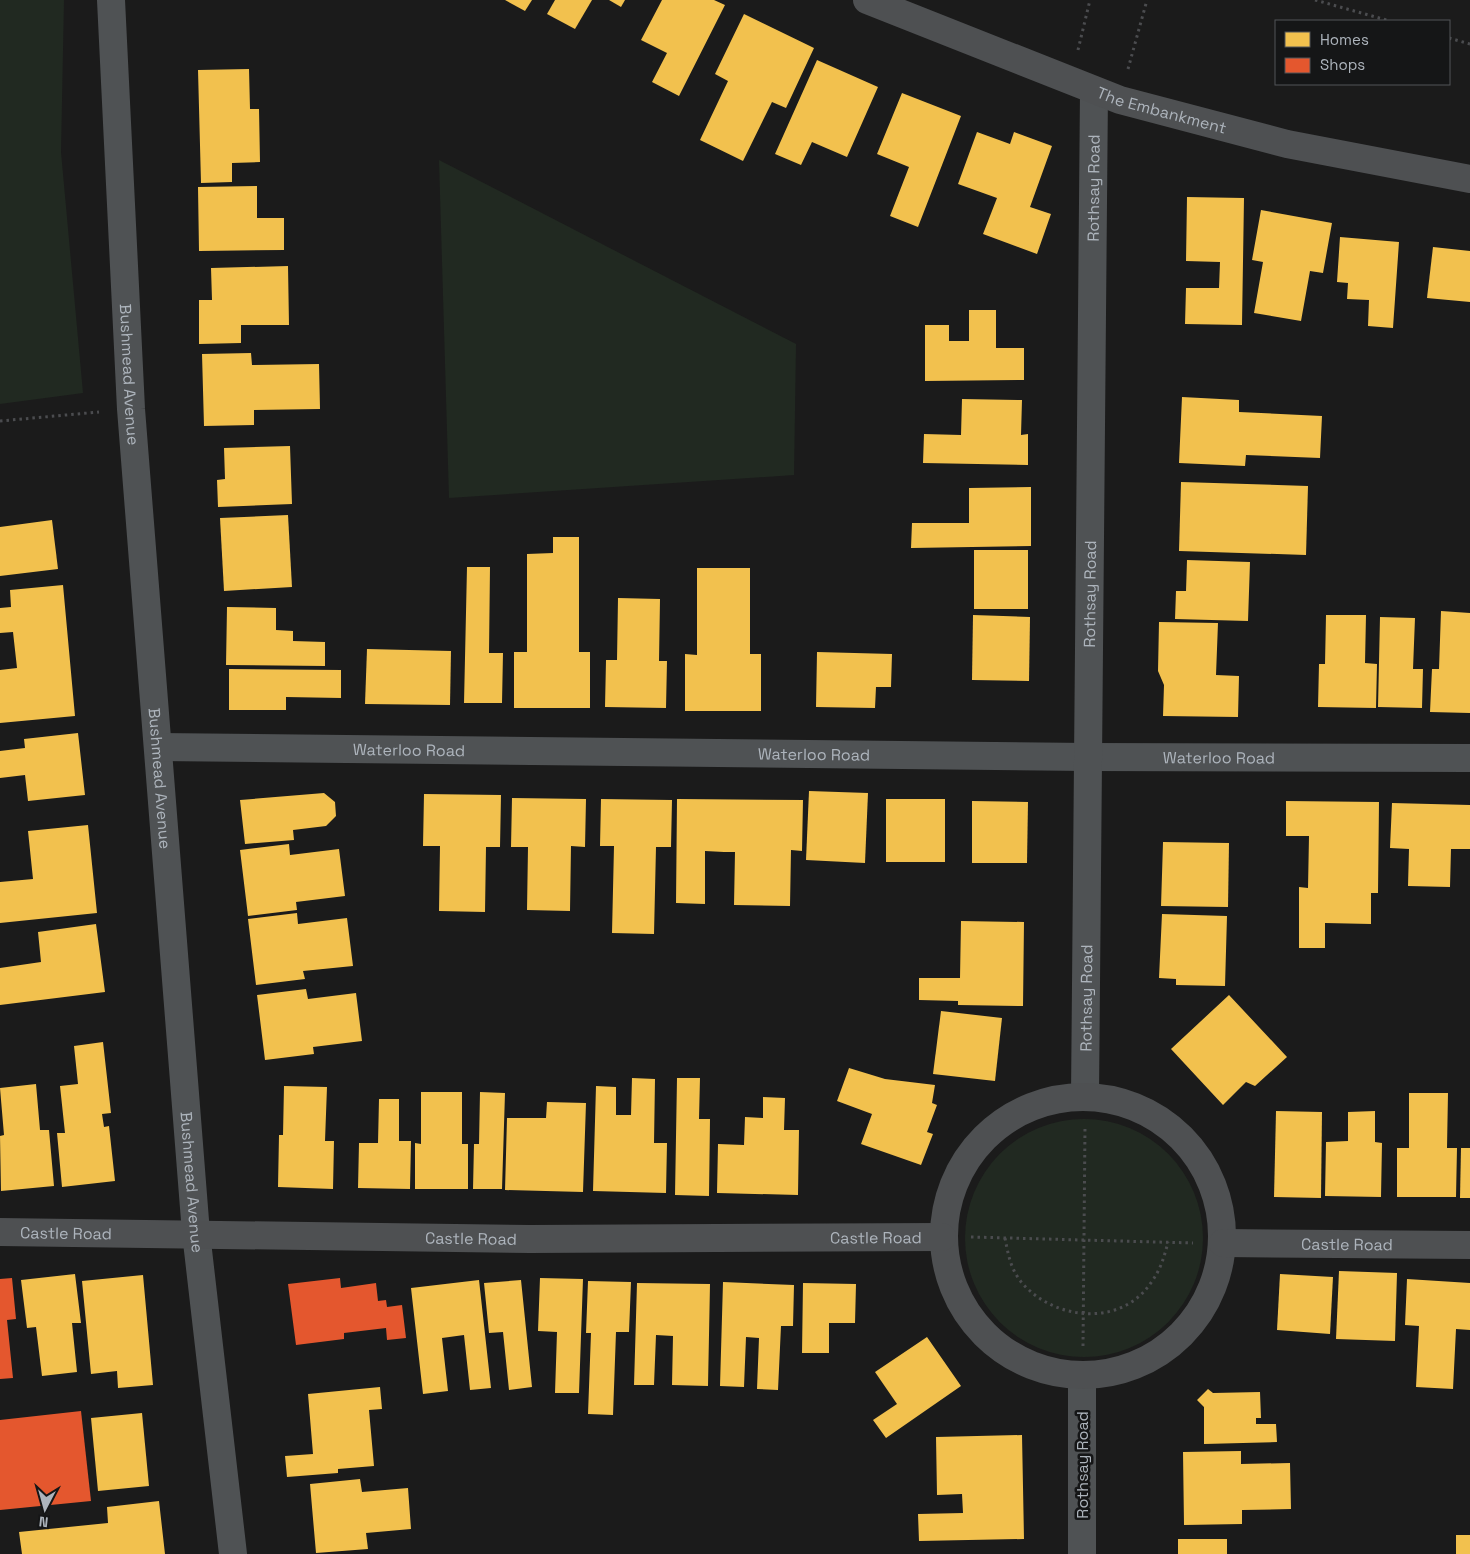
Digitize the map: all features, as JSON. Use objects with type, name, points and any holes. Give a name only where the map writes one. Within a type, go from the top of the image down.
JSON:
[{"type":"street","name":"Bushmead Avenue","points":[[111,0],[130,409],[196,1233],[233,1554]]},
{"type":"street","name":"The Embankment","points":[[867,0],[1120,100],[1287,144],[1470,179]]},
{"type":"street","name":"Rothsay Road","points":[[1082,86],[1088,757],[1085,1096]]},
{"type":"street","name":"Waterloo Road","points":[[158,747],[1088,757],[1470,758]]},
{"type":"street","points":[[1085,1096],[1130,1104],[1169,1125],[1200,1158],[1218,1199],[1223,1243],[1215,1285],[1194,1322],[1164,1351],[1126,1370],[1082,1377],[1040,1370],[1001,1350],[970,1319],[949,1280],[942,1237],[949,1193],[970,1154],[1001,1122],[1041,1103],[1085,1096]]},
{"type":"street","name":"Castle Road","points":[[0,1232],[196,1233],[530,1239],[942,1237]]},
{"type":"street","name":"Castle Road","points":[[1223,1243],[1470,1245]]},
{"type":"street","name":"Rothsay Road","points":[[1082,1377],[1082,1554]]},
{"type":"path","points":[[1082,86],[1090,0]]},
{"type":"path","points":[[1120,100],[1147,0]]},
{"type":"path","points":[[1315,0],[1386,20]]},
{"type":"path","points":[[1450,38],[1470,44]]},
{"type":"path","points":[[0,421],[130,409]]},
{"type":"path","points":[[1082,1377],[1085,1096]]},
{"type":"path","points":[[1004,1238],[1168,1242],[1162,1266],[1149,1286],[1131,1301],[1109,1312],[1083,1314],[1062,1310],[1040,1300],[1022,1283],[1010,1262],[1004,1238]]},
{"type":"shaded area","points":[[0,0],[64,0],[61,152],[83,393],[0,404]]},
{"type":"shaded area","points":[[439,160],[796,344],[794,475],[449,498]]},
{"type":"shaded area","points":[[1072,1119],[1096,1119],[1119,1124],[1140,1133],[1160,1146],[1176,1162],[1189,1182],[1198,1203],[1203,1226],[1201,1261],[1194,1284],[1176,1314],[1160,1330],[1140,1343],[1119,1352],[1096,1357],[1072,1357],[1049,1352],[1028,1343],[1008,1330],[992,1314],[979,1294],[970,1273],[965,1250],[965,1226],[970,1203],[979,1182],[992,1162],[1008,1146],[1028,1133],[1049,1124]]},
{"type":"building: Homes","points":[[505,0],[532,0],[525,11]]},
{"type":"building: Homes","points":[[555,0],[592,0],[575,29],[547,14]]},
{"type":"building: Homes","points":[[609,0],[625,0],[621,7]]},
{"type":"building: Homes","points":[[662,0],[714,0],[725,5],[679,96],[652,82],[667,53],[641,40]]},
{"type":"building: Homes","points":[[744,14],[814,48],[786,108],[772,102],[743,161],[700,140],[728,81],[715,74]]},
{"type":"building: Homes","points":[[817,60],[878,87],[847,157],[812,142],[801,165],[775,154]]},
{"type":"building: Homes","points":[[249,69],[250,109],[259,109],[260,162],[232,163],[232,182],[201,183],[198,70]]},
{"type":"building: Homes","points":[[902,93],[961,116],[918,227],[890,216],[909,167],[877,154]]},
{"type":"building: Homes","points":[[977,132],[1010,144],[1014,132],[1052,146],[1030,207],[1051,214],[1037,254],[983,234],[997,198],[958,184]]},
{"type":"building: Homes","points":[[257,186],[257,218],[284,218],[284,250],[199,251],[198,187]]},
{"type":"building: Homes","points":[[1187,197],[1244,198],[1242,325],[1185,324],[1186,288],[1219,288],[1220,262],[1186,261]]},
{"type":"building: Homes","points":[[1261,210],[1332,223],[1323,273],[1310,271],[1301,321],[1254,313],[1263,262],[1252,260]]},
{"type":"building: Homes","points":[[1340,237],[1399,242],[1393,328],[1368,326],[1369,300],[1347,299],[1348,283],[1337,282]]},
{"type":"building: Homes","points":[[1433,247],[1470,251],[1470,302],[1427,298]]},
{"type":"building: Homes","points":[[288,266],[289,325],[241,325],[241,343],[199,344],[199,300],[212,300],[211,268]]},
{"type":"building: Homes","points":[[969,310],[996,310],[996,348],[1024,348],[1024,380],[925,381],[925,325],[949,325],[949,341],[969,341]]},
{"type":"building: Homes","points":[[251,353],[252,365],[319,364],[320,409],[254,410],[254,425],[204,426],[202,354]]},
{"type":"building: Homes","points":[[1182,397],[1239,400],[1239,412],[1322,416],[1320,458],[1246,455],[1245,466],[1179,463]]},
{"type":"building: Homes","points":[[962,399],[1022,400],[1021,435],[1028,434],[1028,465],[923,463],[924,434],[961,435]]},
{"type":"building: Homes","points":[[290,446],[292,504],[218,507],[217,480],[225,479],[224,448]]},
{"type":"building: Homes","points":[[1181,482],[1308,486],[1306,555],[1179,551]]},
{"type":"building: Homes","points":[[1031,487],[1031,546],[911,548],[912,523],[969,523],[969,488]]},
{"type":"building: Homes","points":[[288,515],[292,587],[224,591],[220,518]]},
{"type":"building: Homes","points":[[52,520],[58,569],[0,576],[0,527]]},
{"type":"building: Homes","points":[[553,537],[579,537],[579,652],[590,652],[590,708],[514,708],[514,652],[527,652],[527,554],[553,553]]},
{"type":"building: Homes","points":[[974,550],[1028,550],[1028,609],[974,609]]},
{"type":"building: Homes","points":[[1187,560],[1250,562],[1248,621],[1175,619],[1176,591],[1186,591]]},
{"type":"building: Homes","points":[[467,567],[490,567],[489,653],[503,653],[502,703],[464,703]]},
{"type":"building: Homes","points":[[697,568],[750,568],[750,654],[761,654],[761,711],[685,711],[685,654],[697,655]]},
{"type":"building: Homes","points":[[63,585],[75,716],[0,723],[0,670],[17,668],[13,632],[0,633],[0,608],[11,607],[10,590]]},
{"type":"building: Homes","points":[[618,598],[660,599],[659,661],[667,661],[666,708],[605,707],[606,660],[617,660]]},
{"type":"building: Homes","points":[[227,607],[276,608],[276,630],[293,631],[293,641],[325,642],[325,666],[226,665]]},
{"type":"building: Homes","points":[[1441,611],[1470,613],[1470,713],[1430,712],[1432,669],[1439,669]]},
{"type":"building: Homes","points":[[973,615],[1030,617],[1029,681],[972,680]]},
{"type":"building: Homes","points":[[1326,615],[1366,615],[1365,663],[1377,664],[1376,708],[1318,707],[1319,664],[1325,664]]},
{"type":"building: Homes","points":[[1380,617],[1415,618],[1413,669],[1423,669],[1422,708],[1378,707]]},
{"type":"building: Homes","points":[[1159,622],[1218,623],[1216,675],[1239,676],[1238,717],[1163,716],[1164,685],[1158,671]]},
{"type":"building: Homes","points":[[367,649],[451,651],[450,705],[365,704]]},
{"type":"building: Homes","points":[[817,652],[892,654],[891,687],[876,687],[875,708],[816,707]]},
{"type":"building: Homes","points":[[229,669],[341,670],[341,698],[286,697],[286,710],[229,710]]},
{"type":"building: Homes","points":[[78,733],[85,795],[28,801],[25,775],[0,778],[0,751],[25,748],[24,739]]},
{"type":"building: Homes","points":[[809,791],[868,793],[865,863],[806,860]]},
{"type":"building: Homes","points":[[324,793],[335,802],[336,816],[326,826],[293,830],[294,840],[245,844],[240,800]]},
{"type":"building: Homes","points":[[424,794],[501,795],[500,847],[486,847],[485,912],[439,911],[440,846],[423,846]]},
{"type":"building: Homes","points":[[512,798],[586,799],[585,847],[571,846],[570,911],[527,910],[528,847],[511,847]]},
{"type":"building: Homes","points":[[601,799],[672,800],[671,847],[656,847],[654,934],[612,933],[614,846],[600,846]]},
{"type":"building: Homes","points":[[677,799],[803,800],[802,851],[791,850],[790,906],[734,905],[735,852],[705,851],[705,904],[676,903]]},
{"type":"building: Homes","points":[[886,799],[945,799],[945,862],[886,862]]},
{"type":"building: Homes","points":[[972,801],[1028,802],[1027,863],[972,863]]},
{"type":"building: Homes","points":[[1286,801],[1379,802],[1378,893],[1371,893],[1371,924],[1325,923],[1325,948],[1299,948],[1299,887],[1308,888],[1309,836],[1286,836]]},
{"type":"building: Homes","points":[[1392,803],[1470,805],[1470,849],[1451,849],[1450,887],[1408,886],[1409,849],[1390,848]]},
{"type":"building: Homes","points":[[88,825],[97,913],[0,923],[0,882],[33,879],[28,831]]},
{"type":"building: Homes","points":[[1163,842],[1229,843],[1228,907],[1161,906]]},
{"type":"building: Homes","points":[[289,844],[290,855],[339,849],[345,896],[296,902],[297,910],[248,916],[240,850]]},
{"type":"building: Homes","points":[[297,913],[298,924],[347,918],[353,966],[303,971],[305,979],[256,985],[248,919]]},
{"type":"building: Homes","points":[[1162,914],[1227,916],[1225,986],[1176,985],[1176,979],[1159,978]]},
{"type":"building: Homes","points":[[961,921],[1024,922],[1023,1006],[958,1005],[958,1001],[919,1000],[919,978],[960,978]]},
{"type":"building: Homes","points":[[96,924],[105,992],[0,1005],[0,968],[41,962],[38,932]]},
{"type":"building: Homes","points":[[306,989],[308,999],[356,993],[362,1041],[313,1047],[314,1054],[265,1060],[257,995]]},
{"type":"building: Homes","points":[[1229,995],[1287,1057],[1255,1086],[1246,1082],[1223,1105],[1171,1049]]},
{"type":"building: Homes","points":[[941,1011],[1002,1018],[995,1081],[933,1074]]},
{"type":"building: Homes","points":[[103,1042],[111,1113],[102,1114],[104,1127],[109,1126],[115,1181],[62,1187],[57,1133],[65,1133],[60,1086],[78,1084],[74,1046]]},
{"type":"building: Homes","points":[[849,1068],[885,1079],[935,1085],[932,1103],[937,1105],[927,1132],[933,1134],[921,1165],[861,1144],[872,1114],[837,1101]]},
{"type":"building: Homes","points":[[632,1078],[655,1079],[654,1143],[667,1143],[666,1193],[593,1191],[596,1086],[616,1087],[616,1115],[631,1115]]},
{"type":"building: Homes","points":[[677,1078],[700,1078],[699,1119],[710,1119],[709,1196],[675,1195]]},
{"type":"building: Homes","points":[[36,1084],[40,1130],[49,1130],[54,1186],[1,1191],[0,1136],[4,1135],[0,1088]]},
{"type":"building: Homes","points":[[284,1086],[327,1087],[325,1141],[334,1141],[333,1189],[278,1187],[279,1135],[283,1135]]},
{"type":"building: Homes","points":[[421,1092],[462,1092],[462,1144],[468,1144],[468,1189],[415,1189],[415,1143],[421,1144]]},
{"type":"building: Homes","points":[[480,1092],[505,1093],[502,1189],[473,1189],[474,1144],[479,1144]]},
{"type":"building: Homes","points":[[1409,1093],[1448,1093],[1447,1148],[1457,1148],[1456,1197],[1397,1197],[1397,1148],[1409,1148]]},
{"type":"building: Homes","points":[[763,1097],[785,1098],[784,1130],[799,1130],[798,1195],[717,1193],[718,1144],[744,1145],[745,1117],[763,1118]]},
{"type":"building: Homes","points":[[379,1099],[399,1099],[399,1141],[411,1141],[410,1189],[358,1188],[359,1143],[378,1143]]},
{"type":"building: Homes","points":[[547,1102],[586,1103],[583,1192],[505,1190],[507,1118],[546,1118]]},
{"type":"building: Homes","points":[[1276,1111],[1322,1112],[1321,1198],[1274,1197]]},
{"type":"building: Homes","points":[[1375,1111],[1375,1142],[1382,1143],[1381,1197],[1325,1196],[1326,1142],[1348,1141],[1348,1112]]},
{"type":"building: Homes","points":[[1461,1148],[1470,1148],[1470,1198],[1460,1198]]},
{"type":"building: Homes","points":[[1339,1271],[1397,1273],[1395,1341],[1336,1339]]},
{"type":"building: Homes","points":[[75,1274],[81,1323],[72,1323],[77,1372],[42,1376],[36,1327],[27,1328],[21,1280]]},
{"type":"building: Homes","points":[[1280,1274],[1333,1277],[1330,1334],[1277,1330]]},
{"type":"building: Homes","points":[[143,1275],[153,1385],[118,1388],[117,1371],[91,1374],[82,1281]]},
{"type":"building: Homes","points":[[540,1278],[583,1279],[579,1393],[555,1393],[557,1332],[538,1331]]},
{"type":"building: Homes","points":[[1407,1279],[1470,1283],[1470,1330],[1456,1329],[1453,1389],[1416,1387],[1419,1326],[1405,1325]]},
{"type":"building: Homes","points":[[479,1280],[491,1388],[470,1390],[464,1335],[442,1338],[448,1391],[423,1394],[411,1288]]},
{"type":"building: Homes","points":[[521,1280],[532,1387],[509,1390],[503,1332],[489,1333],[484,1283]]},
{"type":"building: Homes","points":[[588,1281],[631,1282],[629,1332],[616,1332],[613,1415],[588,1414],[591,1333],[586,1333]]},
{"type":"building: Homes","points":[[723,1282],[794,1285],[793,1326],[781,1326],[778,1390],[757,1389],[759,1338],[746,1337],[744,1387],[720,1386]]},
{"type":"building: Homes","points":[[637,1283],[710,1284],[708,1386],[672,1385],[673,1336],[656,1335],[654,1385],[634,1385]]},
{"type":"building: Homes","points":[[803,1283],[856,1284],[855,1323],[829,1323],[829,1353],[802,1353]]},
{"type":"building: Homes","points":[[927,1337],[961,1386],[886,1438],[873,1420],[897,1404],[875,1372]]},
{"type":"building: Homes","points":[[380,1387],[382,1409],[369,1410],[374,1466],[338,1469],[338,1473],[287,1477],[285,1456],[313,1454],[308,1394]]},
{"type":"building: Homes","points":[[1208,1389],[1213,1393],[1260,1392],[1261,1418],[1256,1418],[1256,1424],[1276,1424],[1277,1442],[1204,1444],[1204,1407],[1197,1400]]},
{"type":"building: Homes","points":[[142,1413],[149,1486],[98,1491],[91,1418]]},
{"type":"building: Homes","points":[[1022,1435],[1024,1539],[919,1541],[918,1514],[963,1513],[962,1494],[937,1495],[936,1437]]},
{"type":"building: Homes","points":[[1241,1451],[1241,1464],[1290,1463],[1291,1509],[1242,1510],[1242,1524],[1184,1525],[1183,1452]]},
{"type":"building: Homes","points":[[360,1479],[362,1492],[408,1488],[411,1529],[366,1533],[368,1549],[316,1553],[310,1484]]},
{"type":"building: Homes","points":[[159,1501],[165,1554],[22,1554],[19,1532],[108,1523],[107,1507]]},
{"type":"building: Homes","points":[[1456,1535],[1470,1535],[1470,1554],[1456,1554]]},
{"type":"building: Homes","points":[[1178,1539],[1227,1539],[1227,1554],[1178,1554]]},
{"type":"building: Shops","points":[[12,1278],[16,1319],[7,1320],[13,1378],[0,1379],[0,1279]]},
{"type":"building: Shops","points":[[340,1278],[341,1288],[376,1283],[378,1301],[386,1300],[387,1307],[402,1305],[406,1338],[387,1340],[386,1328],[344,1333],[344,1339],[296,1345],[288,1284]]},
{"type":"building: Shops","points":[[81,1411],[91,1501],[0,1510],[0,1420]]}]
